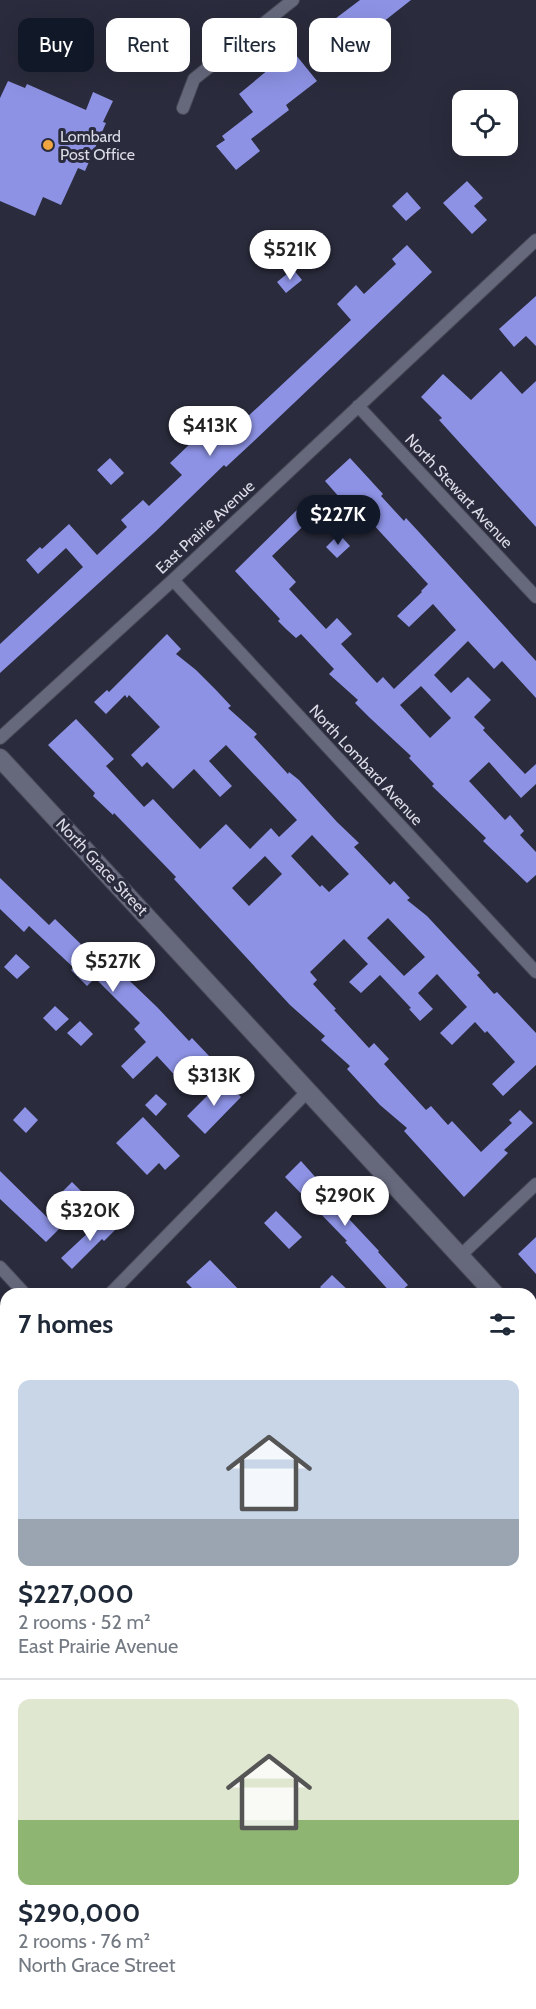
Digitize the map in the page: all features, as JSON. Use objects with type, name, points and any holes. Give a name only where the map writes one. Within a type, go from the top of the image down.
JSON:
[{"type":"street","points":[[183,108],[194,79],[293,0]]},
{"type":"street","name":"East Prairie Avenue","points":[[0,738],[173,580],[536,240]]},
{"type":"street","name":"North Stewart Avenue","points":[[358,406],[536,597]]},
{"type":"street","name":"North Lombard Avenue","points":[[173,580],[536,972]]},
{"type":"street","name":"North Grace Street","points":[[0,758],[489,1288]]},
{"type":"street","points":[[116,1288],[307,1092]]},
{"type":"street","points":[[460,1256],[536,1184]]},
{"type":"street","points":[[0,1267],[19,1288]]},
{"type":"building","points":[[360,0],[411,0],[388,18],[336,18]]},
{"type":"building","points":[[297,56],[317,81],[286,105],[289,110],[251,139],[260,151],[236,170],[216,146],[225,140],[222,136],[253,112],[239,94],[266,72],[297,72]]},
{"type":"building","name":"Lombard Post Office","points":[[8,81],[25,88],[27,84],[86,110],[93,92],[113,101],[85,171],[78,168],[61,205],[43,197],[35,216],[0,201],[0,98]]},
{"type":"building","points":[[467,181],[483,198],[474,206],[487,220],[472,234],[443,203]]},
{"type":"building","points":[[407,192],[421,208],[406,221],[392,206]]},
{"type":"building","points":[[407,245],[432,272],[226,467],[224,465],[155,532],[0,673],[0,644],[83,567],[66,548],[38,574],[26,560],[40,547],[42,549],[69,524],[97,555],[127,527],[121,520],[143,500],[149,506],[182,475],[170,463],[193,441],[216,421],[229,434],[351,320],[337,304],[356,285],[364,294],[396,264],[392,259]]},
{"type":"building","points":[[293,269],[302,280],[286,293],[277,282]]},
{"type":"building","points":[[536,296],[536,346],[526,336],[514,347],[499,329]]},
{"type":"building","points":[[501,371],[522,394],[536,381],[536,527],[439,420],[442,418],[421,397],[443,374],[471,400]]},
{"type":"building","points":[[110,458],[124,473],[111,485],[97,470]]},
{"type":"building","points":[[350,458],[383,494],[381,496],[404,521],[406,518],[536,661],[536,698],[502,661],[494,669],[468,641],[434,675],[451,693],[468,677],[491,700],[474,717],[485,728],[483,730],[525,774],[536,764],[536,784],[521,798],[489,762],[469,781],[505,820],[510,815],[524,831],[520,835],[536,852],[536,875],[527,883],[483,841],[486,838],[432,786],[434,784],[409,758],[411,756],[355,703],[358,700],[329,674],[334,669],[301,634],[296,638],[286,629],[278,621],[280,619],[235,571],[307,500],[319,511],[272,556],[296,582],[289,589],[326,629],[337,618],[352,634],[341,644],[377,683],[383,677],[394,689],[456,630],[433,604],[409,627],[397,616],[428,584],[371,522],[369,524],[343,496],[340,498],[325,481]],"holes":[[[421,686],[451,718],[430,738],[400,705]]]},
{"type":"building","points":[[339,534],[350,546],[337,558],[326,547]]},
{"type":"building","points":[[167,634],[181,649],[176,654],[216,690],[231,706],[228,708],[257,734],[254,737],[288,774],[289,772],[299,780],[359,843],[354,847],[390,885],[394,881],[410,898],[407,900],[427,916],[480,973],[477,975],[494,994],[497,992],[536,1033],[536,1065],[503,1096],[492,1084],[515,1062],[487,1031],[485,1033],[475,1022],[452,1045],[440,1033],[467,1007],[437,974],[418,993],[433,1009],[420,1021],[380,975],[361,993],[349,982],[368,964],[344,939],[310,972],[317,980],[313,984],[336,1009],[334,1010],[369,1048],[374,1043],[389,1059],[384,1064],[426,1110],[431,1106],[448,1125],[452,1121],[481,1152],[512,1123],[509,1120],[520,1110],[533,1123],[504,1150],[508,1153],[464,1197],[404,1131],[407,1128],[380,1105],[347,1069],[350,1066],[321,1040],[325,1036],[290,1005],[174,879],[176,877],[114,813],[113,815],[93,796],[95,793],[48,745],[76,719],[114,759],[106,766],[144,807],[153,799],[200,849],[226,824],[250,849],[271,828],[279,837],[297,820],[226,745],[209,761],[232,786],[220,797],[194,769],[173,789],[147,762],[142,767],[131,755],[160,727],[129,695],[127,698],[125,695],[106,714],[94,702],[107,690],[109,692]],"holes":[[[312,835],[349,874],[329,892],[322,885],[320,887],[291,856]],[[265,856],[282,874],[249,906],[232,888]],[[388,918],[425,957],[404,976],[367,938]]]},
{"type":"building","points":[[0,878],[49,925],[55,919],[89,952],[96,945],[189,1041],[192,1038],[210,1057],[182,1083],[157,1056],[133,1079],[121,1066],[146,1042],[134,1029],[140,1023],[95,978],[87,986],[71,970],[74,968],[29,926],[24,932],[0,909]]},
{"type":"building","points":[[16,954],[30,967],[17,979],[4,967]]},
{"type":"building","points":[[55,1006],[69,1019],[56,1031],[43,1018]]},
{"type":"building","points":[[80,1021],[93,1034],[81,1046],[67,1033]]},
{"type":"building","points":[[223,1080],[241,1097],[205,1134],[187,1116]]},
{"type":"building","points":[[156,1094],[167,1104],[156,1116],[145,1105]]},
{"type":"building","points":[[25,1107],[38,1120],[26,1133],[13,1120]]},
{"type":"building","points":[[143,1117],[180,1156],[165,1170],[159,1163],[147,1175],[116,1143]]},
{"type":"building","points":[[301,1161],[408,1285],[405,1288],[387,1288],[345,1242],[347,1241],[285,1177]]},
{"type":"building","points":[[0,1171],[59,1229],[46,1242],[0,1199]]},
{"type":"building","points":[[72,1182],[89,1199],[77,1211],[60,1194]]},
{"type":"building","points":[[276,1211],[302,1237],[289,1249],[264,1223]]},
{"type":"building","points":[[107,1215],[118,1227],[104,1241],[102,1239],[72,1269],[61,1258]]},
{"type":"building","points":[[536,1237],[536,1274],[518,1254]]},
{"type":"building","points":[[210,1260],[237,1288],[192,1288],[186,1282]]},
{"type":"building","points":[[332,1275],[346,1288],[321,1288]]},
{"type":"place","name":"Lombard Post Office","points":[[48,145]]}]
